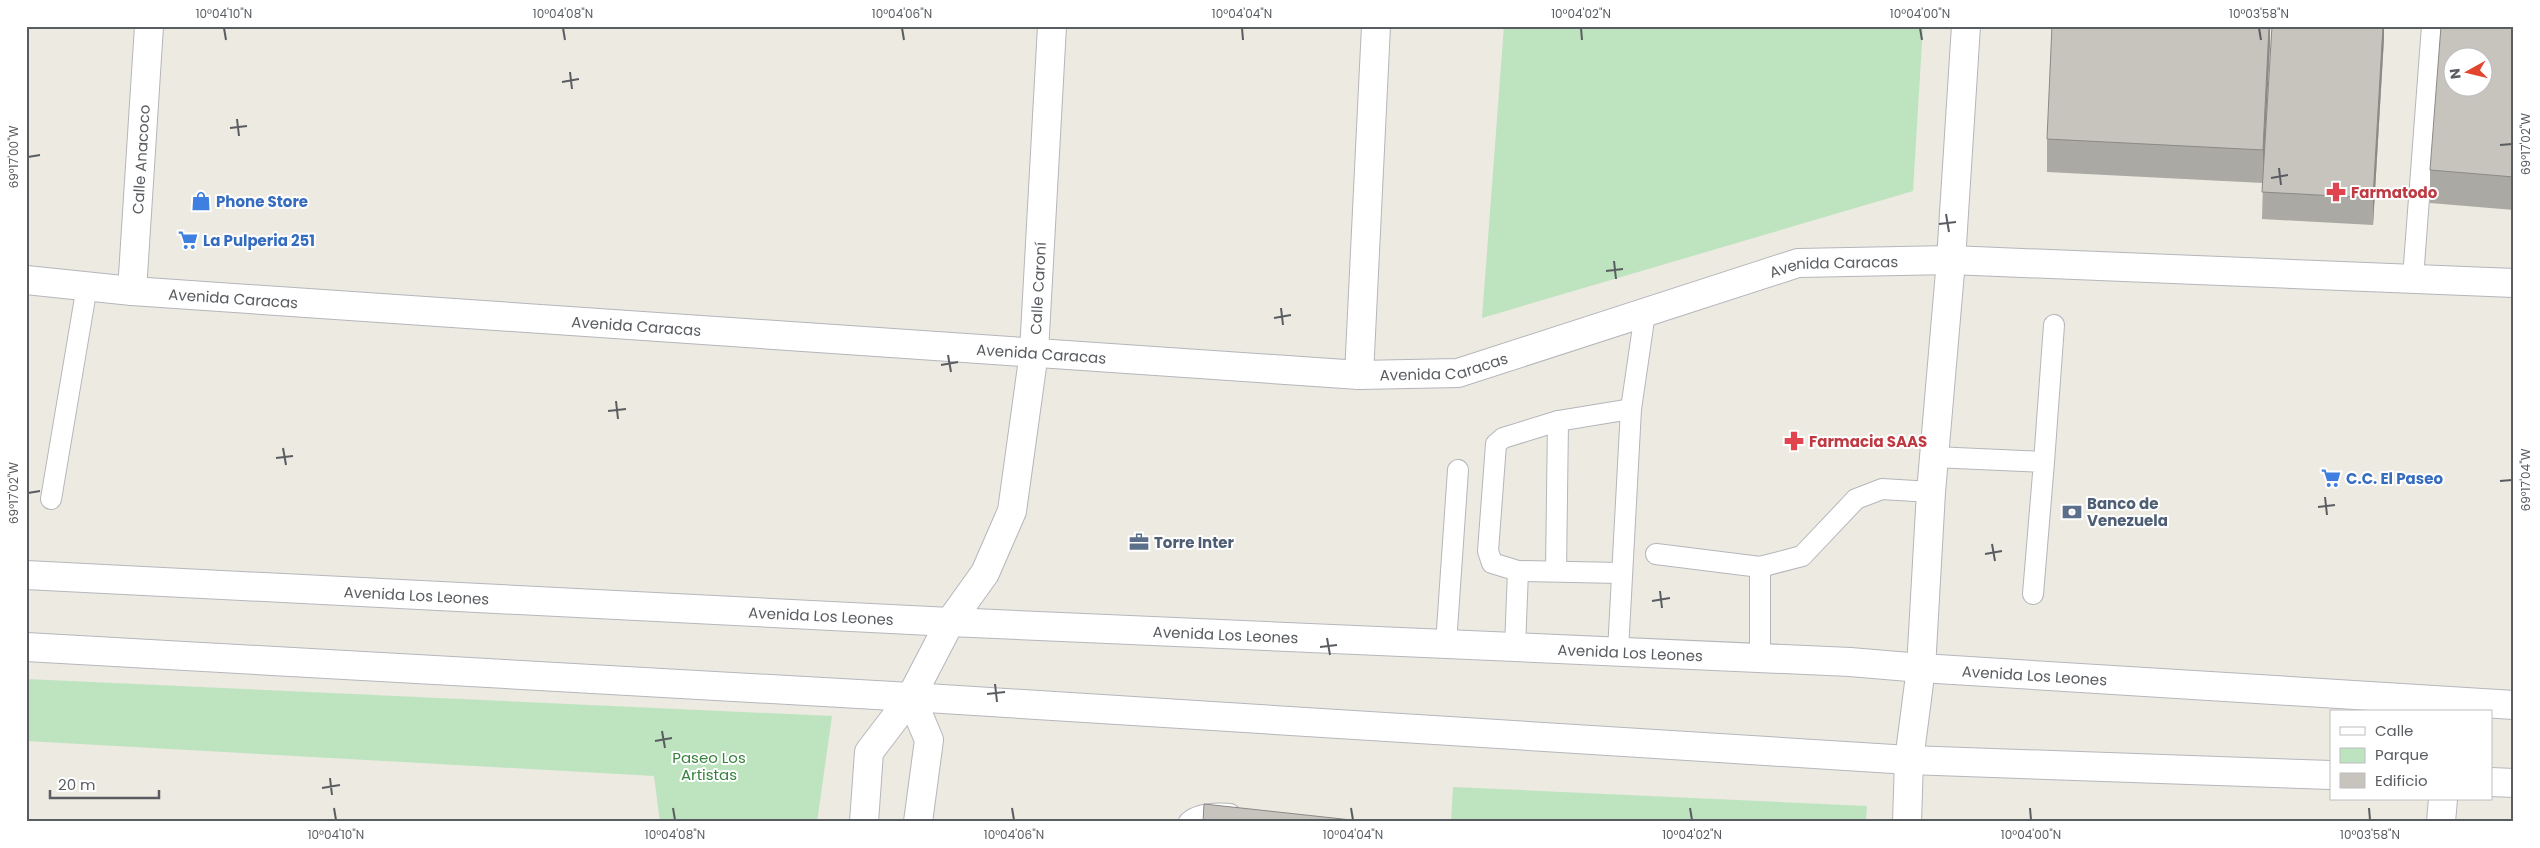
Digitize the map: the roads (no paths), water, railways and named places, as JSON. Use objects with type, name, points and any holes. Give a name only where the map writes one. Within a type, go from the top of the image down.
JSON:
[{"type":"street","name":"Calle Anacoco","points":[[132,291],[149,26]]},
{"type":"street","name":"Calle Caroní","points":[[864,822],[869,752],[911,697],[950,622],[985,573],[1012,511],[1034,352],[1052,26]]},
{"type":"street","points":[[1359,376],[1376,26]]},
{"type":"street","points":[[1907,822],[1909,760],[1921,668],[1931,492],[1951,260],[1966,26]]},
{"type":"street","name":"Avenida Caracas","points":[[26,280],[132,291],[1359,376],[1458,373],[1798,263],[1951,260],[2514,283]]},
{"type":"street","name":"Avenida Los Leones","points":[[26,575],[950,622],[1760,657],[2514,704]]},
{"type":"street","points":[[26,647],[911,697],[1909,760],[2330,775]]},
{"type":"street","points":[[911,697],[929,740],[918,822]]},
{"type":"street","points":[[2492,782],[2514,783]]},
{"type":"street","points":[[2441,822],[2443,800]]},
{"type":"lane","points":[[2413,278],[2432,26]]},
{"type":"lane","points":[[52,499],[87,286]]},
{"type":"lane","points":[[1618,651],[1620,573],[1631,409],[1645,313]]},
{"type":"lane","points":[[2033,594],[2054,325]]},
{"type":"lane","points":[[1620,573],[1518,571],[1492,563],[1488,551],[1496,444],[1503,438],[1558,421],[1631,409]]},
{"type":"lane","points":[[1556,571],[1558,421]]},
{"type":"lane","points":[[1934,457],[2044,462]]},
{"type":"lane","points":[[1446,644],[1458,470]]},
{"type":"lane","points":[[1656,554],[1760,566],[1802,556],[1856,499],[1882,489],[1931,492]]},
{"type":"lane","points":[[1760,566],[1760,657]]},
{"type":"lane","points":[[1515,647],[1518,571]]},
{"type":"lane","points":[[1189,822],[1194,817],[1218,813],[1245,815]]},
{"type":"place","name":"Farmatodo","points":[[2336,192]]},
{"type":"place","name":"Phone Store","points":[[201,201]]},
{"type":"place","name":"La Pulperia 251","points":[[188,240]]},
{"type":"place","name":"Farmacia SAAS","points":[[1794,441]]},
{"type":"place","name":"C.C. El Paseo","points":[[2331,478]]},
{"type":"place","name":"Banco de Venezuela","points":[[2072,512]]},
{"type":"place","name":"Torre Inter","points":[[1139,542]]},
{"type":"park label","name":"Paseo Los Artistas","points":[[709,766]]}]
